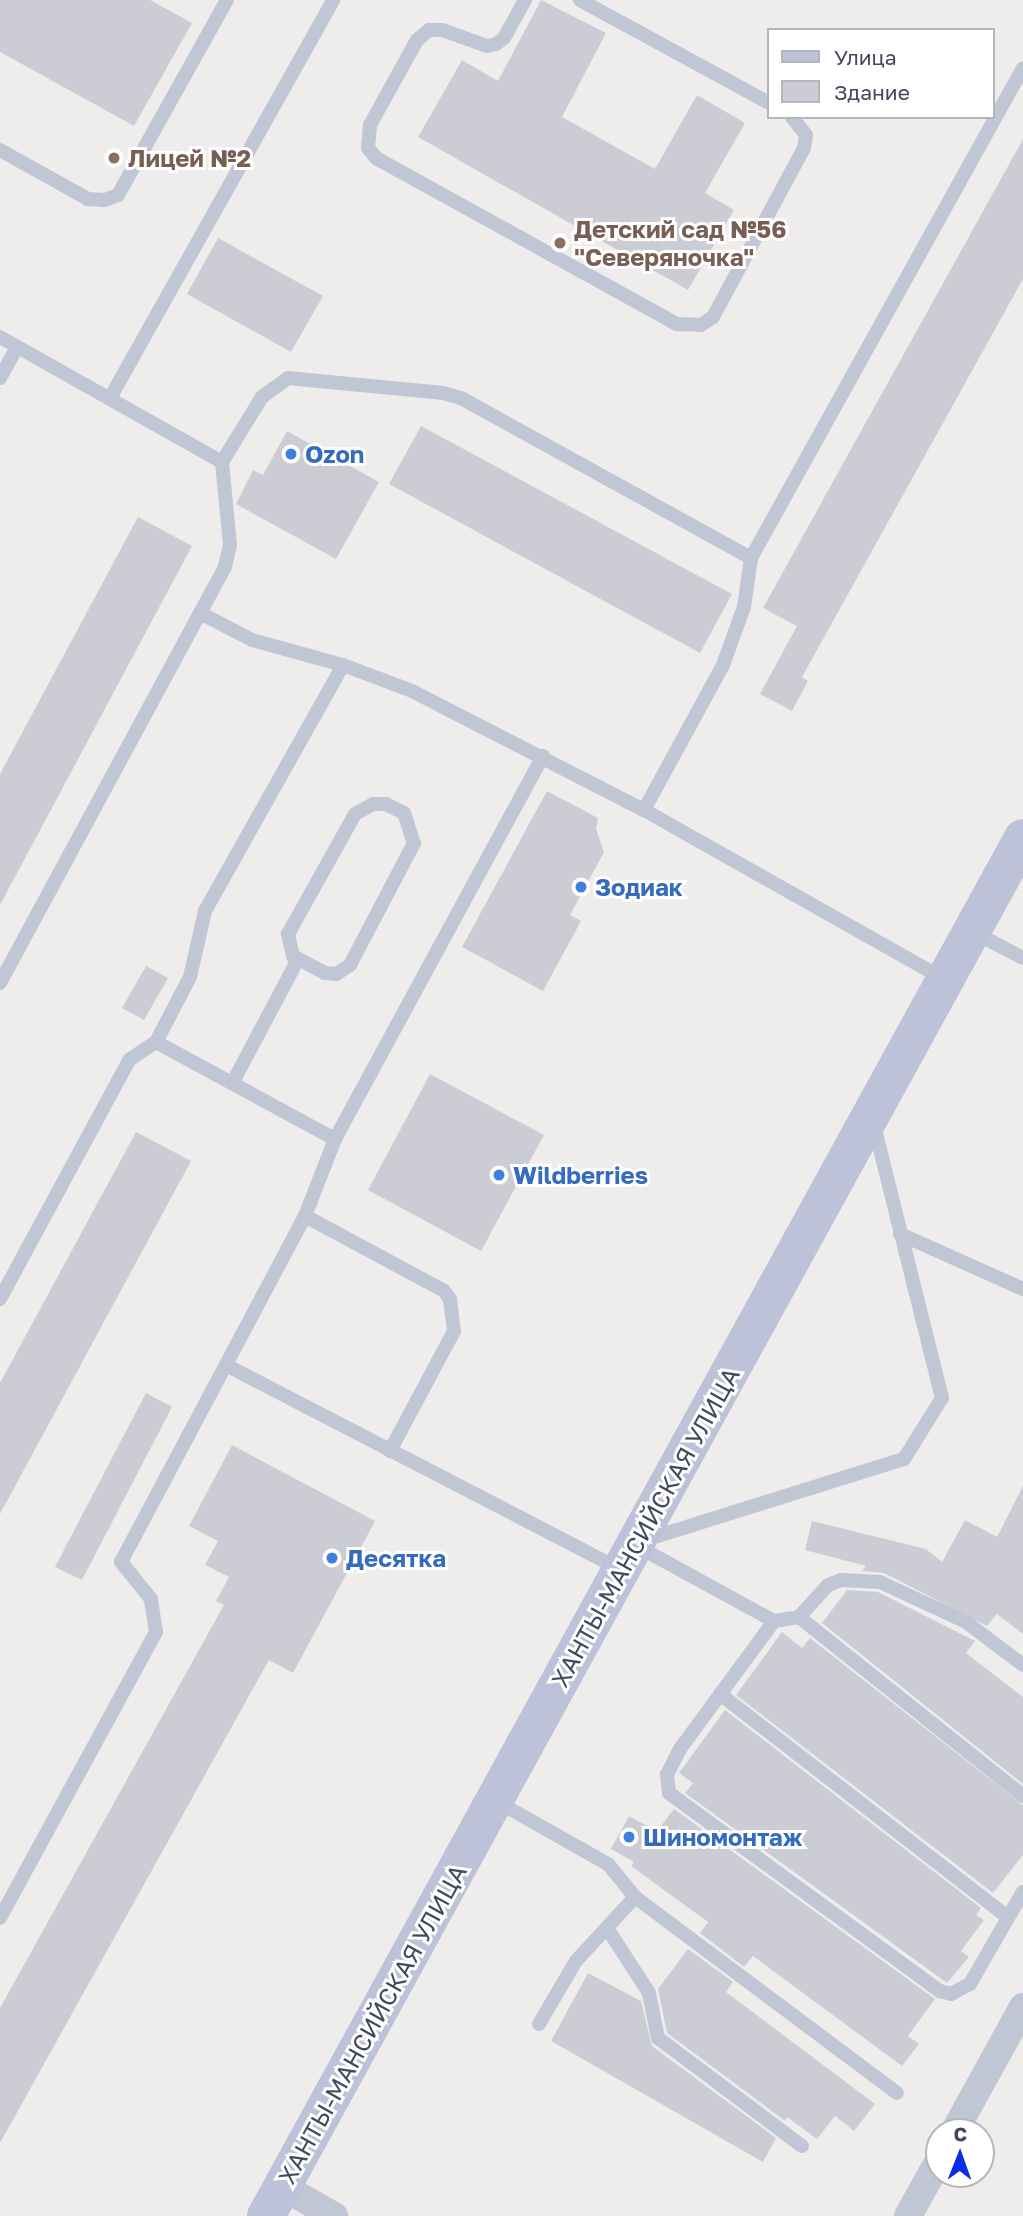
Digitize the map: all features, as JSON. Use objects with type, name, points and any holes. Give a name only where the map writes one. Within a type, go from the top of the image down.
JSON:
[{"type":"main road","name":"ХАНТЫ-МАНСИЙСКАЯ УЛИЦА","points":[[274,2202],[1023,838]]},
{"type":"street","points":[[962,2118],[1023,2007]]},
{"type":"street","points":[[908,2216],[925,2185]]},
{"type":"street","points":[[274,2202],[334,2216]]},
{"type":"lane","points":[[0,150],[88,199],[105,200],[118,195],[228,0]]},
{"type":"lane","points":[[110,398],[333,0]]},
{"type":"lane","points":[[525,0],[504,38],[495,44],[486,46],[442,30],[429,30],[418,40],[370,125],[368,148],[376,158],[677,324],[701,325],[713,317],[804,148],[806,135],[794,119]]},
{"type":"lane","points":[[579,0],[768,102]]},
{"type":"lane","points":[[995,118],[1023,68]]},
{"type":"lane","points":[[644,810],[723,665],[744,607],[751,558],[995,119]]},
{"type":"lane","points":[[0,337],[222,462]]},
{"type":"lane","points":[[0,378],[17,346]]},
{"type":"lane","points":[[0,982],[225,567],[230,545],[222,462],[262,397],[288,378],[443,393],[461,398],[751,558]]},
{"type":"lane","points":[[200,613],[252,640],[343,665],[412,691],[644,810],[945,979]]},
{"type":"lane","points":[[0,1299],[129,1060],[156,1042],[190,977],[205,912],[343,665]]},
{"type":"lane","points":[[1,1913],[156,1632],[151,1599],[121,1562],[305,1216],[335,1139],[542,756]]},
{"type":"lane","points":[[373,804],[386,804],[404,813],[414,843],[350,965],[336,974],[325,973],[298,959],[288,950],[288,934],[355,814],[373,804]]},
{"type":"lane","points":[[972,931],[1023,958]]},
{"type":"lane","points":[[233,1082],[298,959]]},
{"type":"lane","points":[[156,1042],[335,1139]]},
{"type":"lane","points":[[631,1552],[904,1459],[942,1398],[871,1115]]},
{"type":"lane","points":[[305,1216],[444,1291],[450,1299],[454,1331],[390,1451]]},
{"type":"lane","points":[[900,1234],[1023,1289]]},
{"type":"lane","points":[[226,1366],[390,1451],[631,1552],[774,1621],[799,1617],[828,1585],[841,1580],[880,1582],[966,1622],[1023,1665]]},
{"type":"lane","points":[[799,1617],[1023,1796]]},
{"type":"lane","points":[[774,1621],[672,1763],[666,1785],[676,1799],[940,1991],[951,1994],[970,1984],[1023,1892]]},
{"type":"lane","points":[[720,1694],[1008,1917]]},
{"type":"lane","points":[[495,1800],[594,1853],[617,1872],[635,1897],[897,2093]]},
{"type":"lane","points":[[539,2024],[569,1970],[635,1897]]},
{"type":"lane","points":[[607,1927],[649,1993],[658,2038],[802,2147]]},
{"type":"building","points":[[0,0],[150,0],[192,23],[134,126],[0,52]]},
{"type":"building","points":[[541,0],[606,33],[562,117],[655,169],[697,95],[745,123],[705,193],[734,210],[688,290],[418,137],[462,60],[498,81]]},
{"type":"building","points":[[1023,139],[1023,279],[802,677],[808,681],[792,711],[760,694],[797,626],[763,608]]},
{"type":"building","points":[[218,238],[323,296],[291,352],[187,294]]},
{"type":"building","points":[[421,426],[732,594],[700,653],[389,484]]},
{"type":"building","points":[[287,431],[379,482],[336,559],[236,504],[253,470],[263,475]]},
{"type":"building","points":[[138,517],[192,546],[0,905],[0,774]]},
{"type":"building","points":[[547,791],[598,818],[596,829],[604,852],[570,915],[581,921],[543,991],[462,947]]},
{"type":"building","points":[[146,966],[168,978],[144,1020],[122,1008]]},
{"type":"building","points":[[430,1074],[544,1135],[481,1251],[368,1190]]},
{"type":"building","points":[[136,1132],[191,1161],[0,1514],[0,1383]]},
{"type":"building","points":[[146,1393],[172,1407],[82,1580],[55,1567]]},
{"type":"building","points":[[232,1445],[375,1521],[293,1673],[269,1660],[0,2143],[0,2008],[224,1605],[216,1601],[229,1577],[205,1565],[218,1541],[189,1526]]},
{"type":"building","points":[[1023,1486],[1023,1634],[997,1614],[987,1626],[884,1573],[862,1571],[866,1566],[805,1550],[812,1521],[926,1549],[942,1562],[965,1520],[997,1537]]},
{"type":"building","points":[[847,1590],[878,1592],[975,1641],[966,1653],[1023,1697],[1023,1784],[822,1623]]},
{"type":"building","points":[[782,1632],[802,1648],[810,1638],[1023,1805],[1023,1855],[993,1893],[736,1695]]},
{"type":"building","points":[[725,1710],[981,1908],[976,1915],[984,1920],[961,1951],[969,1957],[947,1983],[685,1793],[693,1783],[679,1773]]},
{"type":"building","points":[[674,1809],[935,1999],[908,2036],[919,2044],[902,2066],[753,1956],[744,1967],[700,1933],[708,1922],[631,1866],[634,1862],[611,1849],[629,1816],[657,1831]]},
{"type":"building","points":[[688,1949],[733,1982],[726,1992],[875,2104],[854,2131],[835,2116],[817,2139],[787,2117],[785,2121],[667,2033],[658,1989]]},
{"type":"building","points":[[588,1973],[641,2001],[652,2046],[776,2138],[763,2162],[551,2041]]},
{"type":"place","name":"Лицей №2","points":[[114,158]]},
{"type":"place","name":"Детский сад №56 \"Северяночка\"","points":[[560,243]]},
{"type":"place","name":"Ozon","points":[[291,454]]},
{"type":"place","name":"Зодиак","points":[[581,887]]},
{"type":"place","name":"Wildberries","points":[[499,1175]]},
{"type":"place","name":"Десятка","points":[[332,1558]]},
{"type":"place","name":"Шиномонтаж","points":[[629,1837]]}]
